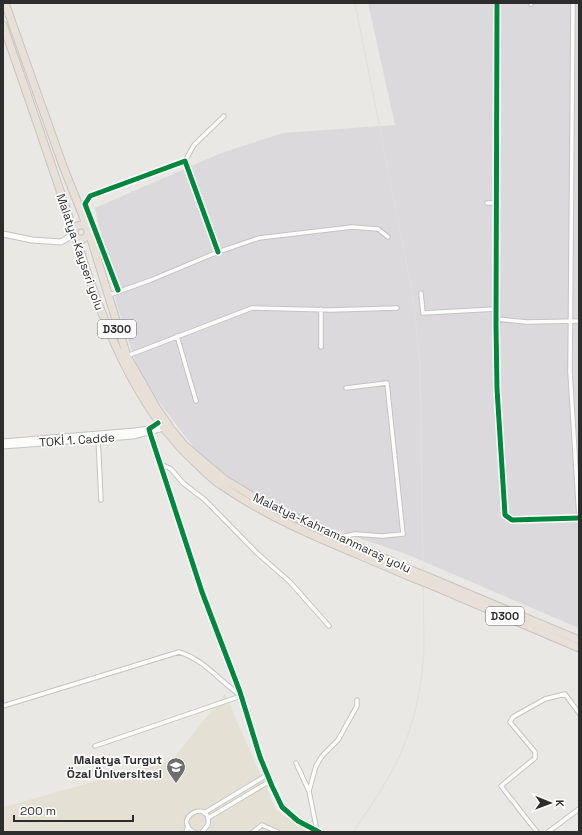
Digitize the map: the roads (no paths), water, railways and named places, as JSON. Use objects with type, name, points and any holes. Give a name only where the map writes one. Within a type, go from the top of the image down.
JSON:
[{"type":"highway","name":"Malatya-Kahramanmaraş yolu","points":[[5,3],[63,166],[88,229],[109,295],[117,328],[127,356],[156,407],[185,446],[224,479],[262,502],[406,568],[432,582],[579,640]]},
{"type":"highway","name":"Malatya-Kayseri yolu","points":[[3,25],[102,315],[138,391],[160,426],[180,449],[220,485],[281,520],[408,576],[432,582],[579,648]]},
{"type":"highway","points":[[80,225],[85,226],[88,229],[88,236],[84,239],[77,238],[74,234],[75,229],[80,225]]},
{"type":"main road","points":[[3,234],[32,240],[61,242],[74,234]]},
{"type":"main road","points":[[149,431],[160,426]]},
{"type":"main road","name":"TOKİ 1. Cadde","points":[[3,446],[149,431]]},
{"type":"main road","name":"TOKİ 1. Cadde","points":[[3,442],[98,436]]},
{"type":"street","points":[[497,3],[497,390],[504,515],[512,520],[579,518],[570,372],[573,3]]},
{"type":"street","points":[[118,290],[85,204],[90,196],[185,161],[194,145],[224,116]]},
{"type":"street","points":[[185,161],[218,252]]},
{"type":"street","points":[[487,203],[497,203]]},
{"type":"street","points":[[109,295],[118,290],[151,280],[218,252],[259,238],[340,228],[378,229],[388,237]]},
{"type":"street","points":[[421,293],[423,313],[496,309]]},
{"type":"street","points":[[127,356],[252,308],[321,310],[397,308]]},
{"type":"street","points":[[321,310],[321,347]]},
{"type":"street","points":[[496,319],[527,322],[579,321]]},
{"type":"street","points":[[177,336],[196,401]]},
{"type":"street","points":[[338,537],[355,534],[382,536],[402,534],[387,383],[346,388]]},
{"type":"street","points":[[149,431],[202,592],[241,696],[267,775],[282,807],[298,821],[318,832]]},
{"type":"street","points":[[98,436],[101,500]]},
{"type":"street","points":[[161,464],[171,469],[183,483],[205,500],[257,553],[290,582],[329,626]]},
{"type":"street","points":[[3,706],[179,652],[189,655],[202,663],[241,696]]},
{"type":"street","points":[[537,832],[501,786],[536,758],[535,752],[510,722],[513,717],[545,699],[564,694],[579,713]]},
{"type":"street","points":[[95,746],[241,696]]},
{"type":"street","points":[[309,791],[316,766],[322,756],[338,740],[357,706],[357,700]]},
{"type":"street","points":[[296,763],[309,791],[318,832]]},
{"type":"street","points":[[186,832],[188,826],[187,820],[190,814],[197,811],[204,812],[267,775]]},
{"type":"street","points":[[208,818],[270,782]]},
{"type":"street","points":[[548,832],[579,809]]},
{"type":"street","points":[[202,832],[208,825],[208,818],[204,812]]},
{"type":"street","points":[[253,832],[262,825],[278,832]]},
{"type":"street","points":[[188,826],[194,832]]},
{"type":"railway","points":[[353,832],[388,778],[404,746],[417,704],[424,647],[420,364],[413,295],[355,3]]},
{"type":"place","name":"Malatya Turgut Özal Üniversitesi","points":[[176,784]]}]
